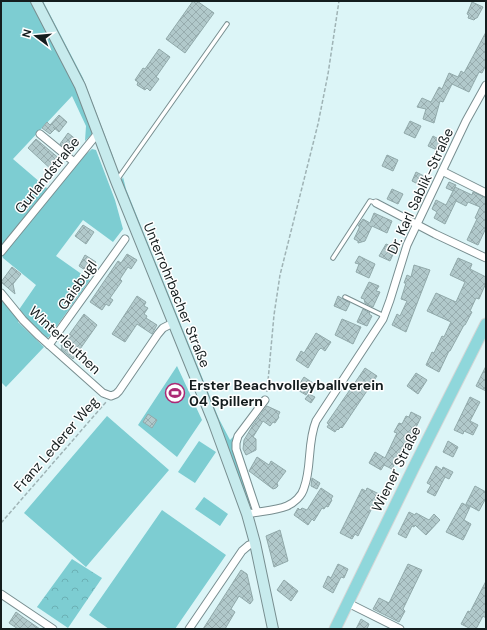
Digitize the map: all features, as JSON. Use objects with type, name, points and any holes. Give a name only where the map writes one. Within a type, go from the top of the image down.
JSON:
[{"type":"main road","name":"Unterrohrbacher Straße","points":[[36,1],[75,74],[173,323],[252,513],[255,543],[273,629]]},
{"type":"main road","name":"Wiener Straße","points":[[335,629],[486,324]]},
{"type":"street","name":"Dr. Karl Sablik-Straße","points":[[252,513],[286,507],[296,500],[302,493],[306,480],[311,437],[316,421],[384,316],[392,296],[404,253],[466,121],[486,85]]},
{"type":"street","name":"Gurlandstraße","points":[[1,252],[98,133]]},
{"type":"street","points":[[40,134],[74,162]]},
{"type":"street","points":[[442,171],[486,193]]},
{"type":"street","points":[[376,203],[435,234],[486,258]]},
{"type":"street","name":"Gaisbugl","points":[[49,345],[125,239]]},
{"type":"street","name":"Winterleuthen","points":[[1,294],[26,324],[49,345],[104,393],[113,395]]},
{"type":"street","points":[[113,395],[163,328],[173,323]]},
{"type":"street","points":[[252,513],[236,449],[236,443],[238,436],[264,400]]},
{"type":"street","points":[[189,629],[242,551],[249,545],[255,543]]},
{"type":"street","points":[[1,594],[53,629]]},
{"type":"street","points":[[348,603],[400,629]]},
{"type":"lane","points":[[116,181],[227,24]]},
{"type":"lane","points":[[333,258],[370,201],[376,203]]},
{"type":"lane","points":[[345,297],[384,316]]},
{"type":"path","points":[[264,400],[269,378],[274,315],[280,275],[318,124],[328,74],[339,1]]},
{"type":"path","name":"Franz Lederer Weg","points":[[1,523],[113,395]]},
{"type":"green space","points":[[1,1],[31,1],[70,74],[92,130],[92,134],[85,141],[86,126],[72,96],[13,159],[48,189],[1,248]]},
{"type":"green space","points":[[40,1],[43,1],[83,78],[114,159],[115,166]]},
{"type":"green space","points":[[92,149],[96,150],[115,200],[123,229],[113,242],[83,220],[56,256],[90,280],[49,337],[45,339],[18,311],[36,285],[3,258],[2,255],[85,155]]},
{"type":"green space","points":[[123,177],[126,189],[219,419],[230,440],[237,433],[232,446],[251,503],[250,505],[121,182]]},
{"type":"green space","points":[[1,297],[20,320],[18,322],[44,347],[6,387],[1,382]]},
{"type":"green space","name":"Erster Beachvolleyballverein 04 Spillern","points":[[177,366],[202,420],[177,457],[138,425]]},
{"type":"green space","points":[[107,416],[169,470],[86,567],[24,513]]},
{"type":"green space","points":[[199,441],[216,452],[195,483],[178,472]]},
{"type":"green space","points":[[204,497],[228,514],[220,526],[195,509]]},
{"type":"green space","points":[[162,510],[226,555],[175,629],[109,629],[89,615]]},
{"type":"green space","points":[[72,559],[102,578],[68,628],[37,607]]},
{"type":"building","points":[[193,1],[197,1],[214,13],[185,53],[166,39]]},
{"type":"building","points":[[472,2],[483,7],[477,18],[474,20],[468,18],[469,15],[467,14]]},
{"type":"building","points":[[486,32],[486,65],[482,73],[479,72],[469,92],[452,84],[443,102],[440,101],[434,123],[423,119],[426,109],[417,107],[422,98],[431,102],[439,87],[442,89],[449,73],[458,77],[461,71],[464,73]]},
{"type":"building","points":[[159,49],[170,57],[156,77],[159,79],[150,91],[147,88],[145,90],[137,85],[138,82],[135,80]]},
{"type":"building","points":[[59,115],[67,122],[59,132],[53,127],[55,129],[50,134],[42,128],[47,122],[50,125]]},
{"type":"building","points":[[410,121],[421,126],[415,138],[404,133]]},
{"type":"building","points":[[68,133],[78,141],[70,152],[60,144]]},
{"type":"building","points":[[433,136],[444,142],[439,151],[428,146]]},
{"type":"building","points":[[36,139],[61,160],[53,171],[28,148]]},
{"type":"building","points":[[387,155],[398,160],[393,171],[382,166]]},
{"type":"building","points":[[416,172],[426,177],[422,186],[412,181]]},
{"type":"building","points":[[449,182],[456,185],[453,191],[446,188]]},
{"type":"building","points":[[455,187],[472,195],[473,192],[486,198],[486,228],[478,245],[467,240],[477,219],[475,218],[480,207],[468,202],[466,206],[456,201],[445,224],[434,218],[437,212],[432,209],[436,200],[446,205]]},
{"type":"building","points":[[392,189],[403,194],[398,204],[387,199]]},
{"type":"building","points":[[374,213],[392,221],[387,233],[372,226],[365,241],[358,243],[358,241],[354,239],[360,226],[358,226],[363,219],[370,223]]},
{"type":"building","points":[[83,225],[94,232],[86,244],[75,236]]},
{"type":"building","points":[[386,244],[396,248],[390,261],[379,256]]},
{"type":"building","points":[[127,254],[137,260],[131,269],[128,267],[120,279],[122,281],[110,298],[113,300],[109,306],[106,304],[102,310],[90,302],[118,261],[121,263]]},
{"type":"building","points":[[85,255],[96,262],[92,267],[94,268],[91,274],[79,266]]},
{"type":"building","points":[[359,256],[375,264],[369,278],[356,272],[359,264],[355,263]]},
{"type":"building","points":[[458,258],[472,264],[470,269],[486,277],[486,283],[479,299],[476,298],[470,311],[472,312],[449,351],[439,372],[426,365],[432,352],[434,353],[442,336],[444,337],[451,322],[427,311],[436,293],[456,302],[465,282],[450,275]]},
{"type":"building","points":[[414,265],[430,270],[406,332],[392,325],[397,314],[400,316],[407,301],[401,299],[406,283],[404,283],[407,275],[411,277]]},
{"type":"building","points":[[12,267],[21,274],[13,284],[15,294],[1,282]]},
{"type":"building","points":[[369,282],[379,286],[376,291],[380,292],[373,307],[365,303],[364,299],[361,298]]},
{"type":"building","points":[[137,296],[146,302],[144,306],[148,308],[144,314],[147,316],[146,318],[157,325],[152,334],[137,324],[125,342],[112,334]]},
{"type":"building","points":[[338,296],[350,303],[346,311],[334,306]]},
{"type":"building","points":[[363,309],[372,316],[367,326],[357,322]]},
{"type":"building","points":[[84,314],[97,325],[73,359],[61,349],[61,346]]},
{"type":"building","points":[[342,319],[361,327],[353,344],[335,335]]},
{"type":"building","points":[[316,333],[331,342],[325,351],[321,348],[318,351],[308,368],[296,360],[301,351],[304,353]]},
{"type":"building","points":[[486,366],[486,391],[476,386]]},
{"type":"building","points":[[365,368],[377,376],[342,428],[337,429],[335,432],[327,427],[329,424],[327,423]]},
{"type":"building","points":[[416,373],[427,380],[418,394],[407,386]]},
{"type":"building","points":[[304,377],[313,383],[306,395],[296,389]]},
{"type":"building","points":[[309,394],[315,397],[311,403],[305,399]]},
{"type":"building","points":[[470,397],[480,402],[470,421],[478,425],[473,435],[464,431],[463,434],[454,430]]},
{"type":"building","points":[[267,406],[280,412],[279,417],[275,423],[273,422],[270,426],[263,421],[253,437],[256,439],[256,450],[246,455],[243,449],[244,440]]},
{"type":"building","points":[[411,412],[421,417],[410,440],[409,439],[401,456],[399,455],[392,469],[384,465],[381,470],[369,463],[375,452],[385,458],[397,433],[394,432],[399,423],[402,424],[406,416],[409,417]]},
{"type":"building","points":[[148,414],[157,420],[152,428],[143,422]]},
{"type":"building","points":[[448,441],[458,447],[453,457],[443,452]]},
{"type":"building","points":[[257,457],[269,465],[271,461],[286,471],[277,483],[278,486],[276,488],[273,489],[249,471]]},
{"type":"building","points":[[436,466],[442,470],[443,467],[453,472],[449,479],[445,477],[435,496],[427,492],[431,485],[427,483]]},
{"type":"building","points":[[312,478],[320,483],[317,489],[311,486]]},
{"type":"building","points":[[475,486],[486,492],[486,498],[479,511],[466,504]]},
{"type":"building","points":[[321,488],[333,496],[331,499],[332,500],[328,507],[326,506],[324,509],[322,508],[314,521],[312,519],[308,525],[294,515],[298,508],[300,510],[302,508],[307,510]]},
{"type":"building","points":[[367,488],[379,494],[358,536],[355,534],[352,539],[340,533],[362,489],[366,491]]},
{"type":"building","points":[[462,503],[470,507],[464,520],[471,524],[463,540],[446,532]]},
{"type":"building","points":[[409,512],[415,515],[416,513],[429,520],[434,514],[440,520],[426,535],[415,525],[414,527],[412,526],[406,538],[398,534]]},
{"type":"building","points":[[280,530],[288,561],[274,567],[266,536]]},
{"type":"building","points":[[338,564],[348,569],[344,578],[341,577],[333,593],[323,587],[328,576],[331,578]]},
{"type":"building","points":[[408,564],[422,570],[403,609],[405,611],[399,622],[373,609],[379,598],[389,603]]},
{"type":"building","points":[[241,570],[247,574],[253,600],[250,604],[239,596],[231,609],[235,612],[225,629],[203,629]]},
{"type":"building","points":[[284,580],[298,591],[291,601],[277,590]]},
{"type":"building","points":[[486,581],[486,618],[483,616],[476,629],[471,629],[461,624],[468,611],[470,612]]},
{"type":"building","points":[[16,612],[40,629],[18,629],[9,623]]},
{"type":"building","points":[[361,619],[369,624],[367,629],[356,629]]},
{"type":"place","name":"Erster Beachvolleyballverein 04 Spillern","points":[[175,393]]}]
